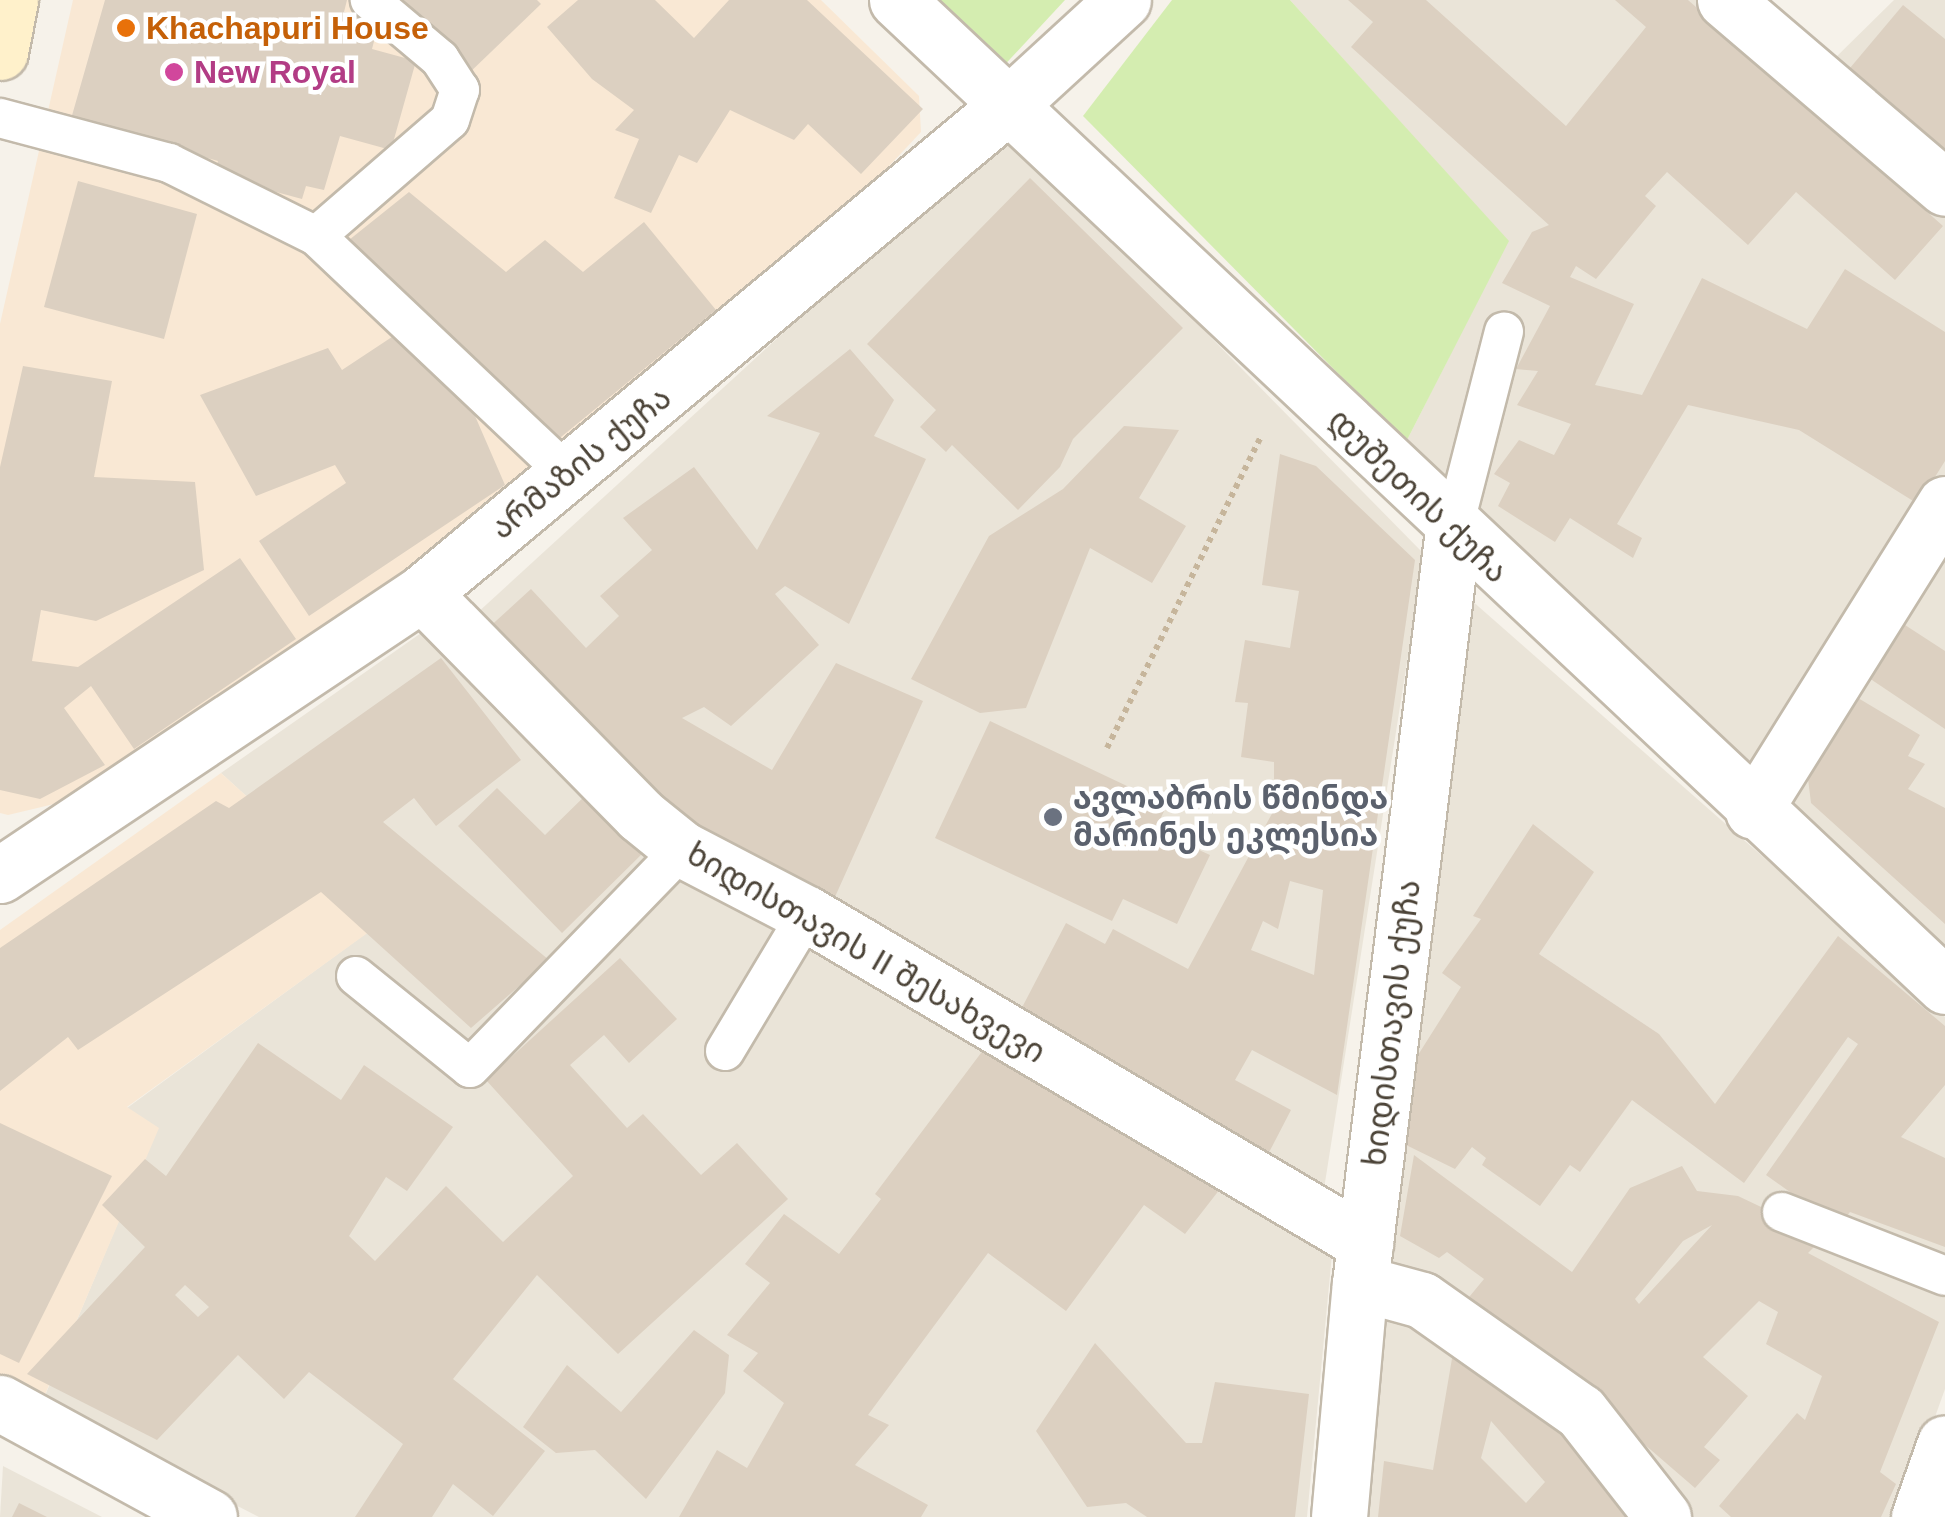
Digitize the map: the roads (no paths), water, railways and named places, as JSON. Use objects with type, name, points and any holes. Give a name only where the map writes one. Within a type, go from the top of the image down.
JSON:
[{"type":"street","points":[[0,52],[10,0]]},
{"type":"street","name":"დუშეთის ქუჩა","points":[[896,0],[1011,103],[1453,530],[1945,986]]},
{"type":"street","name":"არმაზის ქუჩა","points":[[0,875],[422,593],[569,476],[1011,103],[1123,0]]},
{"type":"street","points":[[1725,0],[1945,188]]},
{"type":"street","points":[[1753,811],[1945,504]]},
{"type":"street","name":"ხიდისთავის ქუჩა","points":[[1339,1517],[1362,1263],[1453,530]]},
{"type":"street","name":"ხიდისთავის II შესახვევი","points":[[422,593],[640,815],[682,848],[807,914],[1422,1300],[1581,1412],[1662,1517]]},
{"type":"street","points":[[0,1402],[206,1516]]},
{"type":"street","points":[[1918,1517],[1945,1443]]},
{"type":"lane","points":[[316,236],[450,120],[460,90],[440,59],[370,0]]},
{"type":"lane","points":[[0,118],[170,163],[316,236],[569,476]]},
{"type":"lane","points":[[1453,530],[1504,331]]},
{"type":"lane","points":[[356,976],[470,1068],[682,848]]},
{"type":"lane","points":[[725,1051],[807,914]]},
{"type":"lane","points":[[1782,1212],[1945,1276]]},
{"type":"place","name":"Khachapuri House","points":[[126,28]]},
{"type":"place","name":"New Royal","points":[[174,72]]},
{"type":"place","name":"ავლაბრის წმინდა მარინეს ეკლესია","points":[[1053,817]]}]
